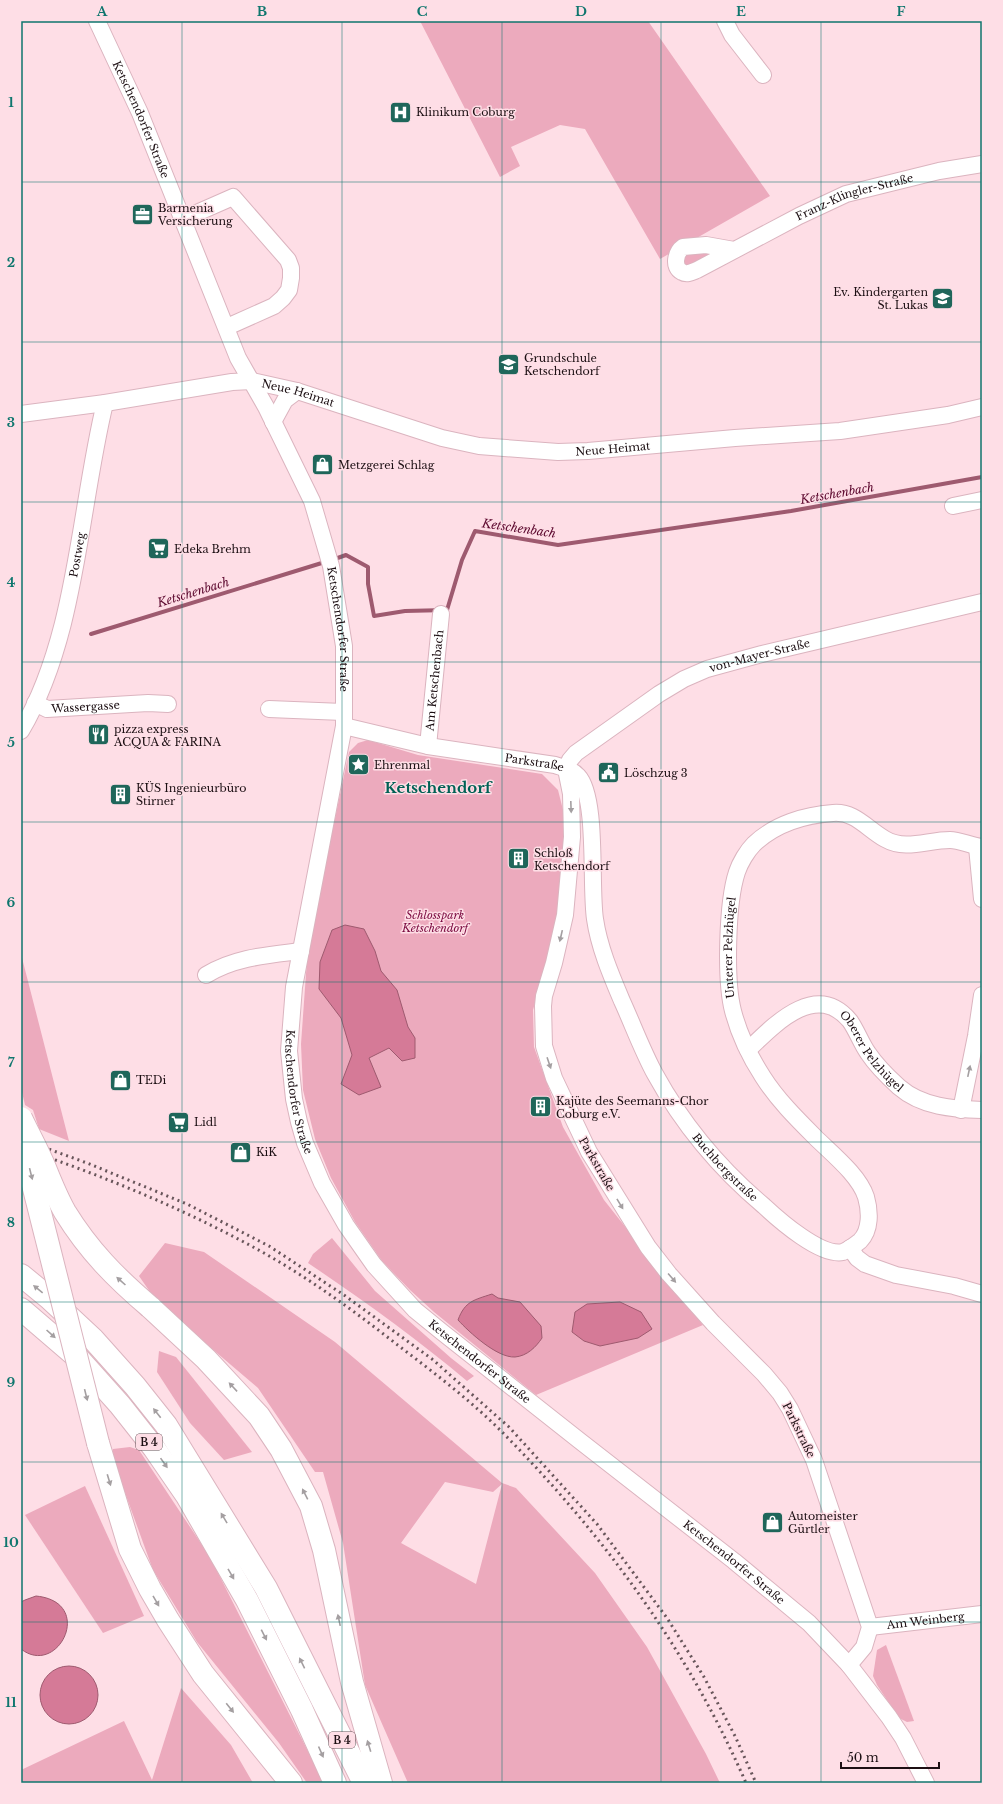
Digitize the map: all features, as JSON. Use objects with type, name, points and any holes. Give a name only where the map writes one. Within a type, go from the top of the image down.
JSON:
[{"type":"highway","points":[[21,1118],[65,1211],[100,1260],[118,1279],[206,1359],[258,1416],[281,1448],[311,1506],[324,1550],[352,1682],[381,1783]]},
{"type":"highway","points":[[21,1136],[98,1443],[130,1549],[150,1589],[168,1620],[203,1674],[291,1783]]},
{"type":"highway","name":"B 4","points":[[21,1275],[49,1298],[93,1339],[135,1386],[166,1425],[266,1588],[364,1783]]},
{"type":"highway","name":"B 4","points":[[21,1309],[78,1358],[120,1405],[154,1448],[187,1496],[250,1607],[302,1710],[335,1783]]},
{"type":"street","name":"Ketschendorfer Straße","points":[[97,21],[140,113],[227,327],[238,358],[252,381],[312,501],[330,560],[344,646],[345,685],[343,719],[294,987],[289,1051],[294,1099],[299,1122],[322,1183],[346,1225],[374,1265],[415,1310],[779,1596],[809,1623],[849,1665],[899,1732],[926,1783]]},
{"type":"street","points":[[726,21],[732,35],[763,75]]},
{"type":"street","name":"Franz-Klingler-Straße","points":[[734,250],[799,216],[846,194],[939,171],[982,164]]},
{"type":"street","points":[[183,219],[233,197],[290,264],[291,278],[289,290],[283,298],[274,306],[227,327]]},
{"type":"street","points":[[21,414],[105,403],[232,382],[252,381]]},
{"type":"street","name":"Neue Heimat","points":[[252,381],[297,390],[442,438],[479,446],[558,452],[588,451],[734,438],[840,431],[948,415],[982,407]]},
{"type":"street","points":[[273,422],[285,400],[297,390]]},
{"type":"street","name":"Postweg","points":[[35,703],[58,643],[72,581],[93,456],[105,403]]},
{"type":"street","points":[[953,506],[982,500]]},
{"type":"street","name":"von-Mayer-Straße","points":[[566,769],[570,760],[576,753],[659,694],[684,679],[707,669],[762,654],[982,602]]},
{"type":"street","name":"Am Ketschenbach","points":[[428,746],[441,614]]},
{"type":"street","name":"Wassergasse","points":[[21,731],[35,703],[48,709],[148,703],[168,704]]},
{"type":"street","points":[[269,709],[343,719]]},
{"type":"street","name":"Parkstraße","points":[[343,719],[428,746],[555,765],[566,769],[571,794],[572,822],[570,880],[566,915],[544,996],[542,1033],[544,1046],[564,1102],[589,1152],[632,1224],[669,1274],[713,1323],[764,1374],[780,1393],[790,1409],[814,1460],[870,1626]]},
{"type":"street","name":"Buchbergstraße","points":[[566,769],[574,772],[580,777],[589,803],[592,894],[595,922],[602,948],[617,988],[655,1073],[677,1110],[699,1141],[716,1161],[750,1195],[786,1226],[816,1246],[834,1252],[842,1252],[850,1248]]},
{"type":"street","name":"Unterer Pelzhügel","points":[[850,1248],[863,1237],[869,1216],[865,1196],[860,1184],[844,1165],[783,1105],[763,1077],[748,1050],[739,1032],[731,1007],[728,961],[732,896],[737,871],[748,851],[754,844],[777,828],[796,820],[811,816],[838,812],[852,816],[883,839],[892,842],[915,845],[951,840],[979,847]]},
{"type":"street","points":[[979,847],[982,899]]},
{"type":"street","points":[[206,975],[217,968],[237,961],[262,955],[301,951]]},
{"type":"street","points":[[961,1110],[976,1036],[982,996]]},
{"type":"street","name":"Oberer Pelzhügel","points":[[748,1050],[777,1023],[803,1006],[826,1006],[841,1013],[850,1022],[868,1053],[900,1088],[923,1102],[961,1110],[982,1110]]},
{"type":"street","points":[[850,1248],[857,1258],[865,1264],[896,1275],[954,1286],[982,1294]]},
{"type":"street","name":"Am Weinberg","points":[[870,1626],[982,1614]]},
{"type":"street","points":[[849,1665],[864,1647],[870,1626]]},
{"type":"green space","points":[[420,21],[648,21],[770,196],[660,259],[585,129],[560,125],[511,147],[520,166],[500,177]]},
{"type":"green space","points":[[682,252],[712,253],[687,269],[681,266]]},
{"type":"green space","name":"Schlosspark Ketschendorf","points":[[368,740],[418,755],[542,774],[558,790],[565,818],[563,879],[551,948],[533,1010],[534,1047],[563,1127],[604,1200],[703,1325],[536,1395],[434,1312],[382,1261],[355,1222],[331,1178],[315,1139],[303,1090],[301,1044],[308,946],[349,752],[358,743]]},
{"type":"green space","points":[[21,954],[69,1141],[39,1129],[33,1110],[25,1105],[21,1088]]},
{"type":"green space","points":[[332,1238],[375,1291],[451,1358],[474,1376],[467,1381],[389,1320],[308,1263],[313,1254]]},
{"type":"green space","points":[[165,1243],[204,1252],[335,1342],[502,1483],[516,1488],[595,1573],[647,1647],[706,1754],[720,1783],[408,1783],[365,1685],[343,1543],[323,1472],[315,1472],[258,1388],[157,1302],[139,1276]],"holes":[[[445,1482],[493,1492],[502,1484],[476,1584],[401,1543]]]},
{"type":"green space","points":[[159,1351],[176,1357],[252,1452],[224,1460],[190,1423],[157,1372]]},
{"type":"green space","points":[[130,1447],[139,1450],[210,1557],[324,1783],[307,1783],[279,1743],[197,1642],[153,1570],[112,1457],[113,1449]]},
{"type":"green space","points":[[85,1486],[144,1616],[103,1633],[25,1515]]},
{"type":"green space","points":[[886,1645],[914,1721],[907,1722],[899,1718],[877,1685],[873,1676],[877,1650]]},
{"type":"green space","points":[[181,1688],[231,1745],[253,1783],[21,1783],[21,1770],[124,1721],[152,1780]]},
{"type":"shaded area","points":[[345,925],[364,929],[375,951],[381,971],[397,990],[408,1027],[415,1038],[415,1058],[402,1061],[389,1048],[369,1058],[381,1087],[359,1095],[341,1084],[352,1055],[341,1018],[319,989],[320,962],[332,930]]},
{"type":"shaded area","points":[[492,1294],[498,1298],[520,1302],[541,1326],[542,1338],[534,1348],[527,1353],[515,1357],[500,1353],[476,1337],[458,1320],[467,1305],[475,1300]]},
{"type":"shaded area","points":[[620,1302],[641,1312],[652,1329],[638,1338],[600,1346],[584,1341],[572,1332],[575,1312],[587,1304]]},
{"type":"shaded area","points":[[36,1596],[54,1601],[64,1611],[67,1623],[65,1636],[58,1647],[47,1654],[35,1655],[21,1649],[21,1602]]},
{"type":"shaded area","points":[[63,1666],[75,1666],[90,1674],[98,1689],[98,1701],[90,1716],[75,1724],[63,1724],[48,1716],[40,1701],[40,1689],[48,1674]]},
{"type":"waterway","name":"Ketschenbach","points":[[332,560],[346,555],[368,567],[368,584],[374,616],[405,611],[447,610],[462,560],[475,531],[558,545],[791,511],[982,477]]},
{"type":"waterway","name":"Ketschenbach","points":[[91,634],[325,562]]},
{"type":"railway","points":[[21,1139],[87,1163],[187,1204],[269,1246],[344,1295],[432,1359],[509,1427],[597,1524],[667,1618],[704,1677],[735,1736],[756,1783]]},
{"type":"railway","points":[[21,1148],[83,1170],[145,1195],[205,1222],[264,1253],[315,1284],[347,1307],[438,1376],[480,1411],[543,1475],[578,1515],[611,1556],[642,1599],[699,1688],[746,1783]]},
{"type":"place","name":"Klinikum Coburg","points":[[401,112]]},
{"type":"place","name":"Barmenia Versicherung","points":[[143,214]]},
{"type":"place","name":"Ev. Kindergarten St. Lukas","points":[[943,298]]},
{"type":"place","name":"Grundschule Ketschendorf","points":[[509,364]]},
{"type":"place","name":"Metzgerei Schlag","points":[[323,465]]},
{"type":"place","name":"Edeka Brehm","points":[[159,549]]},
{"type":"place","name":"pizza express ACQUA & FARINA","points":[[99,735]]},
{"type":"place","name":"Ehrenmal","points":[[359,765]]},
{"type":"place","name":"Löschzug 3","points":[[608,773]]},
{"type":"place","name":"KÜS Ingenieurbüro Stirner","points":[[120,794]]},
{"type":"place","name":"Schloß Ketschendorf","points":[[518,859]]},
{"type":"place","name":"TEDi","points":[[121,1080]]},
{"type":"place","name":"Kajüte des Seemanns-Chor Coburg e.V.","points":[[540,1107]]},
{"type":"place","name":"Lidl","points":[[179,1122]]},
{"type":"place","name":"KiK","points":[[241,1152]]},
{"type":"place","name":"Automeister Gürtler","points":[[772,1522]]},
{"type":"district","name":"Ketschendorf","points":[[438,787]]}]
